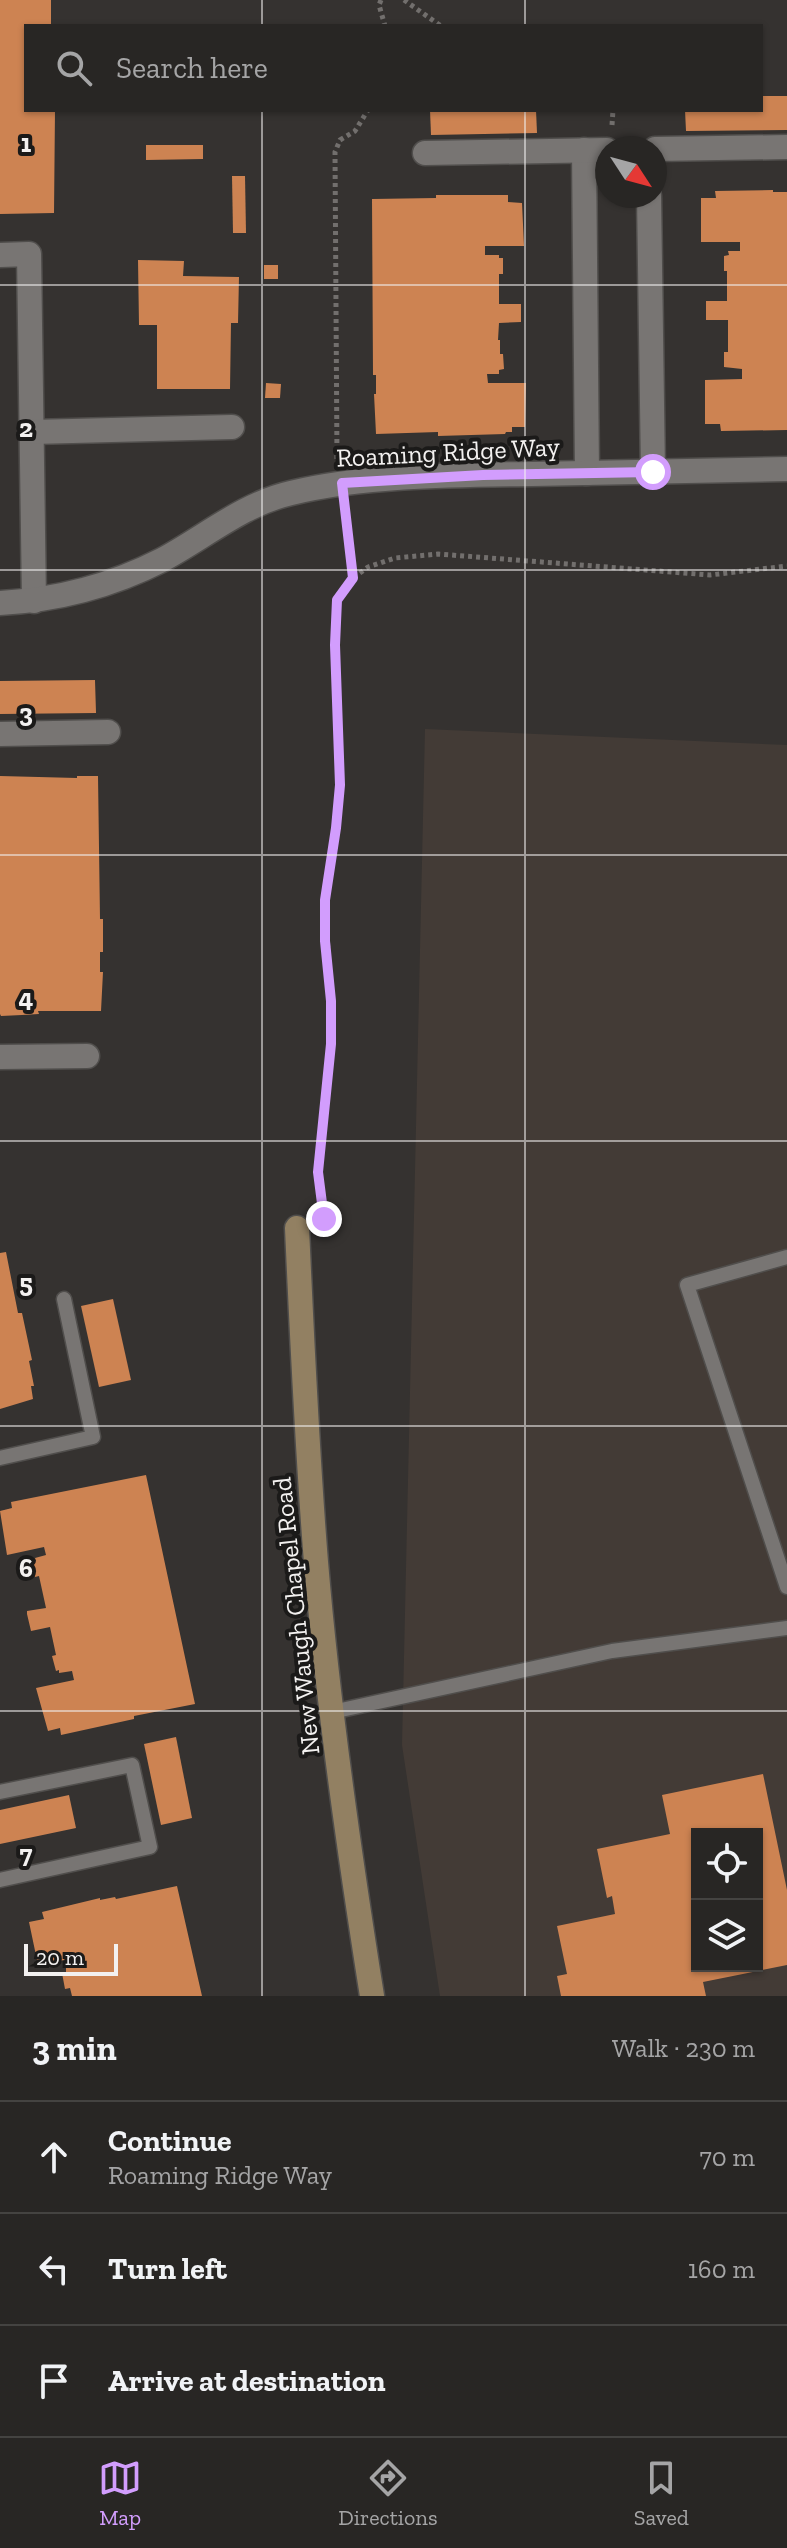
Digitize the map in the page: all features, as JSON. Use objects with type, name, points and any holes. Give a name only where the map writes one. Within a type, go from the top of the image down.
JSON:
[{"type":"street","points":[[667,149],[787,147]]},
{"type":"street","name":"Roaming Ridge Way","points":[[425,153],[595,150]]},
{"type":"street","name":"Roaming Ridge Way","points":[[587,473],[595,186]]},
{"type":"street","points":[[649,208],[653,472]]},
{"type":"street","points":[[0,255],[29,254],[34,601]]},
{"type":"street","points":[[32,432],[232,427]]},
{"type":"street","name":"Roaming Ridge Way","points":[[0,603],[34,601],[87,591],[163,560],[228,518],[287,493],[342,483],[483,475],[787,469]]},
{"type":"street","points":[[0,734],[108,732]]},
{"type":"street","points":[[0,1057],[87,1056]]},
{"type":"street","name":"New Waugh Chapel Road","points":[[297,1228],[316,1563],[332,1712],[372,1996]]},
{"type":"lane","points":[[787,1257],[687,1285],[787,1587]]},
{"type":"lane","points":[[0,1458],[93,1437],[64,1299]]},
{"type":"lane","points":[[332,1712],[612,1651],[787,1628]]},
{"type":"lane","points":[[0,1792],[132,1765],[150,1847],[0,1880]]},
{"type":"path","points":[[381,0],[379,5],[384,24]]},
{"type":"path","points":[[404,0],[438,24]]},
{"type":"path","points":[[353,578],[336,455],[335,152],[340,140],[355,131],[367,112]]},
{"type":"path","points":[[324,1219],[318,1172],[331,1044],[325,900],[340,785],[335,645],[337,600],[353,578],[368,567],[395,558],[438,554],[710,575],[787,566]]},
{"type":"shaded area","points":[[425,729],[787,745],[787,1996],[440,1996],[402,1745]]},
{"type":"building","points":[[0,0],[51,0],[51,24],[24,24],[24,112],[55,112],[54,213],[0,214]]},
{"type":"building","points":[[763,96],[787,96],[787,130],[686,131],[685,112],[763,112]]},
{"type":"building","points":[[430,112],[536,112],[537,133],[431,135]]},
{"type":"building","points":[[146,145],[203,145],[203,159],[146,160]]},
{"type":"building","points":[[232,176],[245,176],[246,233],[233,233]]},
{"type":"building","points":[[715,191],[787,192],[787,430],[721,431],[720,424],[705,424],[705,380],[742,379],[742,369],[724,367],[724,352],[728,352],[728,320],[706,320],[706,301],[727,301],[724,256],[729,255],[728,251],[740,251],[740,242],[701,242],[701,198],[716,198]]},
{"type":"building","points":[[436,195],[508,195],[508,202],[522,203],[524,246],[485,246],[485,255],[503,258],[503,274],[499,274],[499,304],[521,304],[521,322],[499,323],[498,340],[504,369],[499,370],[499,374],[487,374],[488,383],[526,383],[525,427],[512,427],[512,432],[438,436],[438,432],[376,434],[372,199],[436,198]]},
{"type":"building","points":[[138,260],[184,261],[183,276],[239,277],[238,323],[231,323],[230,389],[157,389],[157,325],[139,325]]},
{"type":"building","points":[[264,265],[278,265],[278,279],[264,279]]},
{"type":"building","points":[[266,383],[281,384],[280,398],[265,398]]},
{"type":"building","points":[[95,680],[96,713],[0,714],[0,681]]},
{"type":"building","points":[[0,776],[98,776],[100,919],[103,919],[101,1011],[0,1014]]},
{"type":"building","points":[[6,1252],[18,1313],[22,1313],[32,1360],[29,1361],[34,1386],[31,1386],[33,1399],[0,1409],[0,1253]]},
{"type":"building","points":[[113,1299],[131,1380],[99,1387],[81,1306]]},
{"type":"building","points":[[146,1475],[195,1704],[61,1735],[60,1728],[48,1731],[36,1688],[74,1680],[72,1671],[56,1671],[50,1627],[31,1631],[27,1614],[27,1611],[46,1608],[39,1576],[35,1577],[32,1562],[46,1555],[44,1547],[7,1555],[0,1511],[12,1508],[11,1502]]},
{"type":"building","points":[[176,1737],[192,1818],[161,1825],[144,1744]]},
{"type":"building","points":[[763,1774],[787,1890],[787,1965],[763,1970],[763,1828],[691,1828],[691,1972],[752,1972],[703,1982],[706,1996],[561,1996],[557,1976],[567,1974],[557,1926],[615,1914],[612,1896],[607,1898],[597,1849],[670,1834],[662,1795]]},
{"type":"building","points":[[69,1795],[76,1828],[0,1844],[0,1810]]},
{"type":"building","points":[[177,1886],[202,1996],[72,1996],[70,1988],[65,1989],[62,1973],[66,1972],[66,1968],[77,1966],[75,1958],[38,1965],[29,1922],[44,1919],[42,1912],[100,1898],[116,1899]]},
{"type":"route","points":[[324,1219],[318,1172],[331,1044],[325,900],[340,785],[335,645],[337,600],[353,578],[342,483],[483,475],[653,472]]}]
